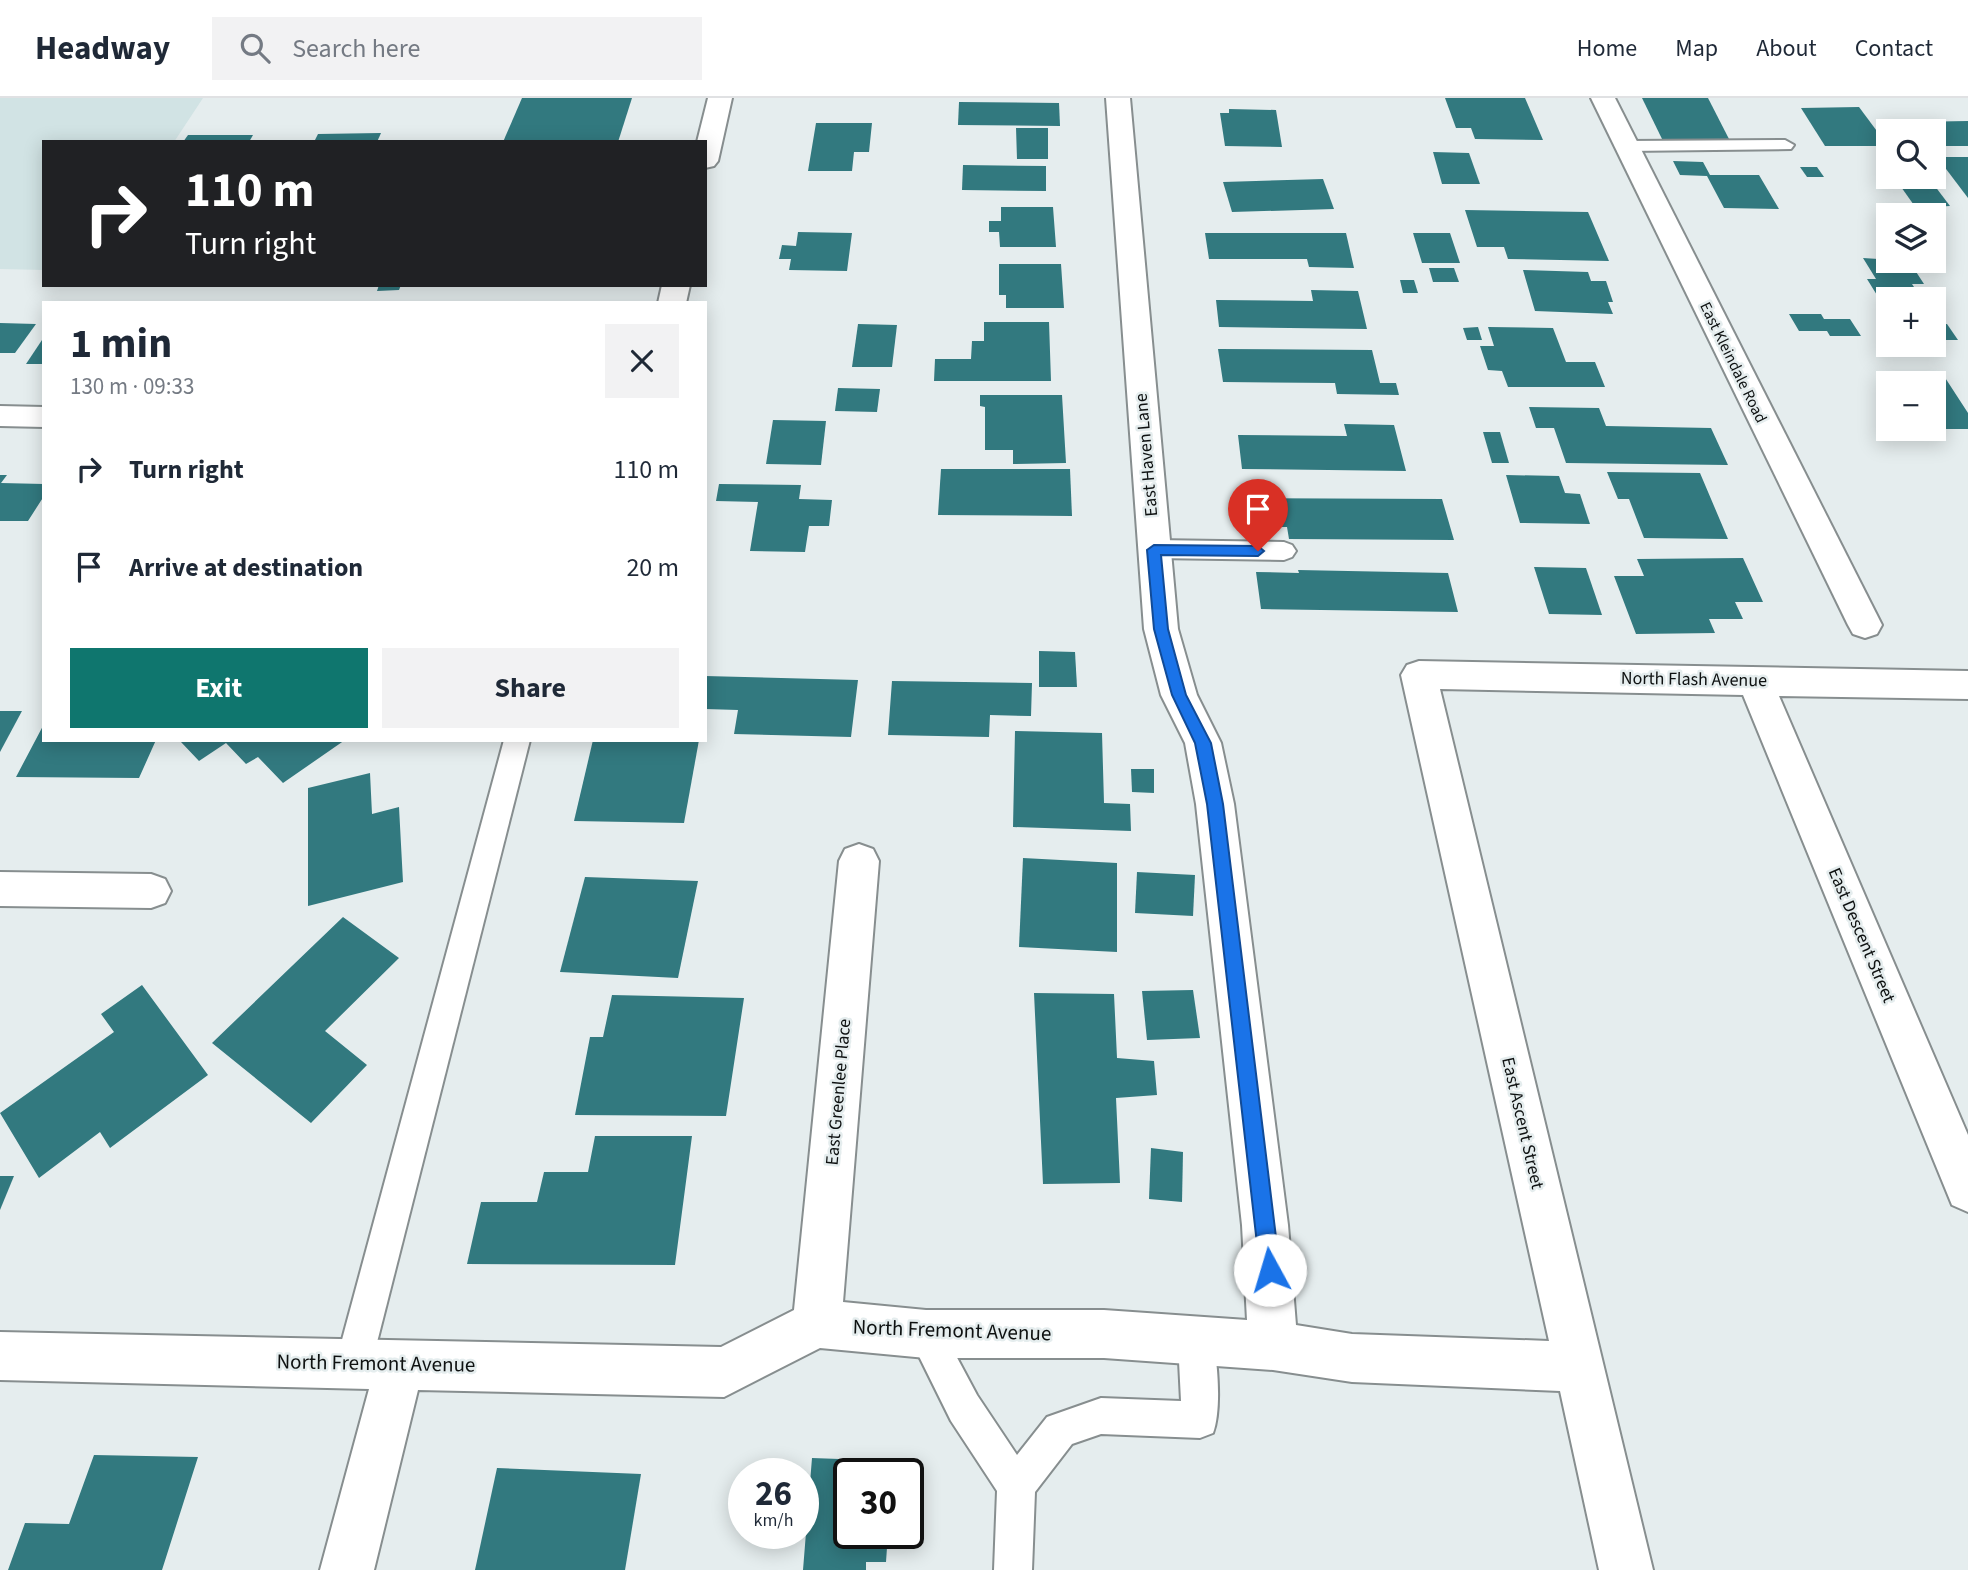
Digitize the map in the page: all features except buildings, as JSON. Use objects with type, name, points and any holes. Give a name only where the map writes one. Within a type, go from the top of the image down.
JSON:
[{"type":"street","points":[[707,153],[720,98]]},
{"type":"street","name":"East Haven Lane","points":[[1118,98],[1163,639],[1179,695],[1203,743],[1215,804],[1265,1225],[1273,1346]]},
{"type":"street","name":"East Kleindale Road","points":[[1603,98],[1865,625]]},
{"type":"street","points":[[0,416],[42,417]]},
{"type":"street","name":"North Flash Avenue","points":[[1419,675],[1968,685]]},
{"type":"street","name":"East Ascent Street","points":[[1419,675],[1626,1570]]},
{"type":"street","name":"East Descent Street","points":[[1755,680],[1968,1189]]},
{"type":"street","name":"East Greenlee Place","points":[[817,1324],[859,861]]},
{"type":"street","points":[[0,890],[151,891]]},
{"type":"street","name":"North Fremont Avenue","points":[[0,1356],[377,1362],[724,1372],[817,1324],[926,1334],[1104,1334],[1273,1346],[1352,1358],[1579,1367]]},
{"type":"street","points":[[347,1570],[377,1362]]},
{"type":"lane","points":[[1627,146],[1786,145]]},
{"type":"lane","points":[[1154,550],[1284,551]]},
{"type":"lane","points":[[377,1362],[517,742]]},
{"type":"lane","points":[[926,1334],[964,1408],[1016,1486],[1013,1570]]},
{"type":"lane","points":[[1016,1486],[1060,1430],[1101,1416],[1200,1420],[1196,1341]]},
{"type":"shaded area","points":[[0,98],[203,98],[175,140],[42,140],[42,270],[0,269]]},
{"type":"route","points":[[1258,551],[1154,550],[1161,629],[1179,695],[1203,743],[1215,804],[1270,1270]]}]
